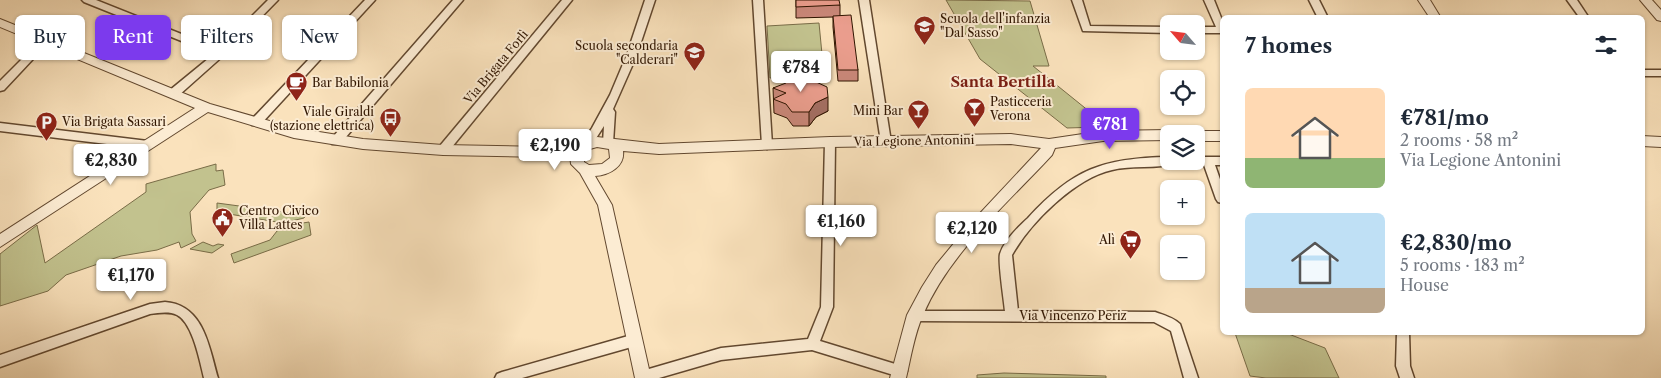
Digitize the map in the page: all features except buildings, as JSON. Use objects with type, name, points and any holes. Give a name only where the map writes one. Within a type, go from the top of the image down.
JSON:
[{"type":"street","points":[[87,0],[181,37]]},
{"type":"street","points":[[258,15],[273,0]]},
{"type":"street","points":[[256,122],[370,0]]},
{"type":"street","points":[[336,141],[458,0]]},
{"type":"street","name":"Via Brigata Forlì","points":[[444,150],[567,0]]},
{"type":"street","points":[[650,0],[610,108],[600,126],[577,156],[603,199],[643,377],[721,354],[812,344],[899,375],[915,316],[929,287],[947,260],[1047,152],[1049,144]]},
{"type":"street","points":[[758,0],[767,144]]},
{"type":"street","points":[[864,0],[886,142]]},
{"type":"street","points":[[1077,0],[1086,29],[1160,30]]},
{"type":"street","points":[[1209,0],[1220,25]]},
{"type":"street","points":[[1314,0],[1322,15]]},
{"type":"street","points":[[1424,0],[1434,15]]},
{"type":"street","points":[[1572,0],[1583,15]]},
{"type":"street","points":[[1646,0],[1661,17]]},
{"type":"street","points":[[0,23],[15,29]]},
{"type":"street","points":[[1205,30],[1220,30]]},
{"type":"street","points":[[85,57],[206,107],[294,133],[336,141],[444,150],[542,152],[583,147],[597,142],[610,144],[617,152],[603,199]]},
{"type":"street","points":[[0,87],[26,60]]},
{"type":"street","points":[[174,93],[213,60]]},
{"type":"street","points":[[1645,73],[1661,73]]},
{"type":"street","points":[[0,241],[206,107]]},
{"type":"street","points":[[610,108],[610,144]]},
{"type":"street","points":[[0,127],[148,145]]},
{"type":"street","name":"Via Legione Antonini","points":[[610,144],[658,149],[830,142],[1011,139],[1049,144],[1103,136],[1160,136]]},
{"type":"street","points":[[1205,136],[1220,136]]},
{"type":"street","points":[[1645,141],[1661,142]]},
{"type":"street","points":[[812,344],[827,307],[830,142]]},
{"type":"street","name":"Via Legione Antonini","points":[[613,163],[658,149]]},
{"type":"street","points":[[542,152],[598,171],[613,163]]},
{"type":"street","points":[[1012,316],[1006,255],[1024,228],[1056,196],[1077,179],[1091,171],[1133,162],[1160,161]]},
{"type":"street","points":[[1220,161],[1208,161],[1220,193]]},
{"type":"street","points":[[0,361],[150,309],[165,306],[188,316],[194,327],[211,378]]},
{"type":"street","name":"Via Vincenzo Periz","points":[[915,316],[1155,317],[1172,324],[1176,328],[1190,378]]},
{"type":"street","points":[[1403,335],[1403,366],[1407,378]]},
{"type":"street","points":[[502,378],[635,340]]},
{"type":"green space","points":[[946,0],[1030,1],[1049,66],[1033,66],[1100,120],[1100,127],[1067,128],[980,59]]},
{"type":"green space","points":[[819,23],[824,75],[770,78],[767,26]]},
{"type":"green space","points":[[216,164],[216,171],[223,170],[225,185],[209,190],[190,212],[192,234],[196,241],[181,248],[179,242],[157,250],[121,256],[66,275],[48,291],[0,306],[0,254],[37,225],[45,263],[146,192],[146,184]]},
{"type":"green space","points":[[217,203],[306,215],[304,218],[283,223],[217,212]]},
{"type":"green space","points":[[309,222],[311,235],[234,263],[231,254],[270,240],[277,231],[285,226]]},
{"type":"green space","points":[[203,242],[213,246],[218,244],[224,245],[212,253],[190,249]]},
{"type":"green space","points":[[1236,335],[1291,335],[1325,348],[1339,378],[1266,378],[1250,376]]},
{"type":"green space","points":[[1004,373],[1106,376],[1106,378],[977,378],[977,375]]},
{"type":"place","name":"Scuola dell'infanzia \"Dal Sasso\"","points":[[924,45]]},
{"type":"place","name":"Scuola secondaria \"Calderari\"","points":[[694,72]]},
{"type":"place","name":"Bar Babilonia","points":[[296,102]]},
{"type":"place","name":"Pasticceria Verona","points":[[974,128]]},
{"type":"place","name":"Mini Bar","points":[[919,130]]},
{"type":"place","name":"Viale Giraldi (stazione elettrica)","points":[[390,138]]},
{"type":"place","name":"Via Brigata Sassari","points":[[46,141]]},
{"type":"place","name":"Centro Civico Villa Lattes","points":[[223,237]]},
{"type":"place","name":"Alì","points":[[1131,259]]},
{"type":"district","name":"Santa Bertilla","points":[[1003,82]]}]
